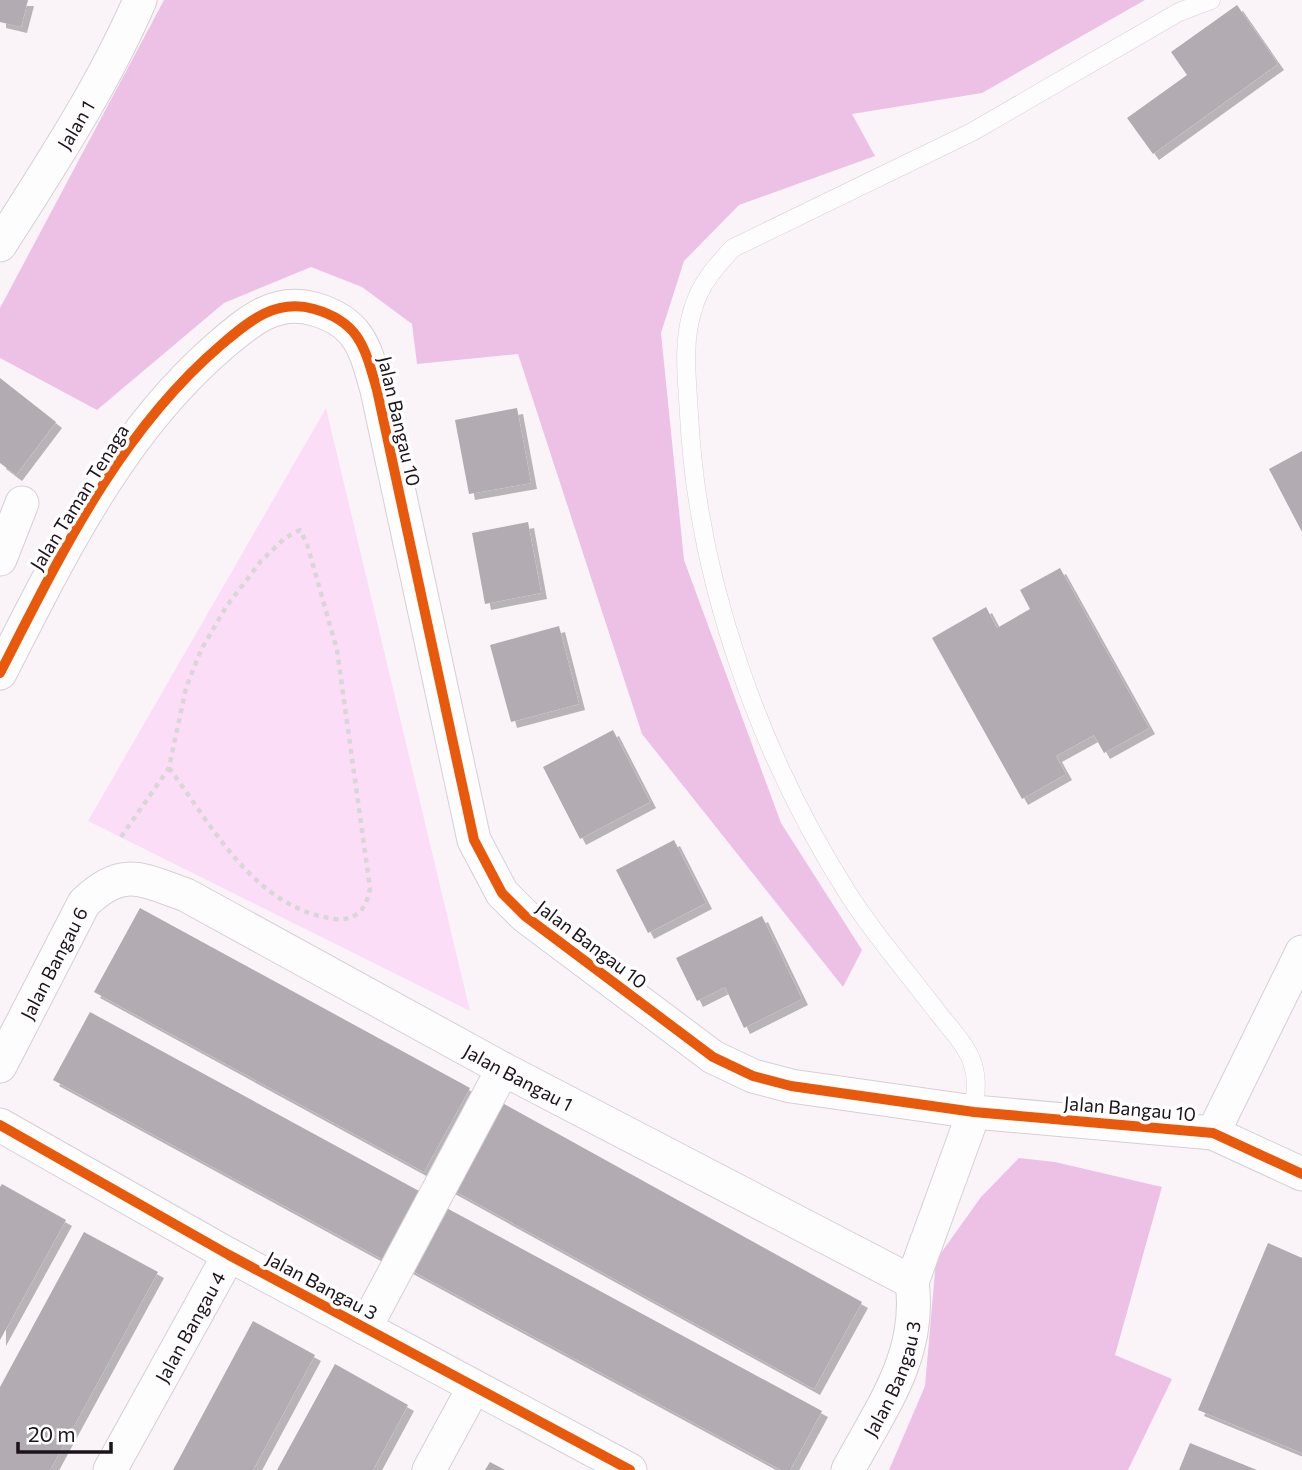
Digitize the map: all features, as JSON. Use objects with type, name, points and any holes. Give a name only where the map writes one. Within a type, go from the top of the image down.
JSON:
[{"type":"street","name":"Jalan 1","points":[[0,245],[78,120],[125,34],[140,0]]},
{"type":"street","name":"Jalan Bangau 10","points":[[277,306],[307,307],[335,315],[364,344],[377,390],[474,840],[502,893],[525,916],[713,1057],[753,1076],[791,1086],[974,1112],[1213,1133],[1302,1174]]},
{"type":"street","name":"Jalan Taman Tenaga","points":[[0,673],[62,553],[135,434],[199,363],[251,320],[277,306]]},
{"type":"street","points":[[0,559],[22,502]]},
{"type":"street","name":"Jalan Bangau 6","points":[[0,1066],[84,903],[100,888],[122,877]]},
{"type":"street","name":"Jalan Bangau 1","points":[[122,877],[142,879],[186,895],[503,1069],[912,1282]]},
{"type":"street","points":[[1213,1133],[1302,952]]},
{"type":"street","points":[[365,1328],[503,1069]]},
{"type":"street","points":[[912,1282],[974,1112]]},
{"type":"street","name":"Jalan Bangau 3","points":[[0,1125],[229,1255],[630,1470]]},
{"type":"street","name":"Jalan Bangau 4","points":[[110,1470],[229,1255]]},
{"type":"street","name":"Jalan Bangau 3","points":[[848,1470],[904,1365],[916,1310],[912,1282]]},
{"type":"street","points":[[429,1470],[474,1387]]},
{"type":"lane","points":[[974,1112],[976,1087],[973,1063],[955,1034],[849,896],[803,816],[739,668],[704,545],[690,442],[685,348],[693,308],[710,272],[733,248],[972,132],[1179,12],[1211,0]]},
{"type":"path","points":[[121,837],[169,768],[186,688],[201,650],[226,607],[261,561],[285,538],[300,530],[307,544],[337,650],[370,888],[368,904],[357,916],[344,920],[314,916],[275,898],[247,873],[169,768]]},
{"type":"shaded area","points":[[164,0],[1145,0],[982,93],[852,114],[875,156],[739,205],[684,261],[661,333],[684,560],[781,823],[862,950],[843,987],[642,734],[518,354],[417,364],[412,324],[362,287],[311,267],[224,303],[97,410],[0,358],[0,308]]},
{"type":"shaded area","points":[[326,408],[470,1011],[88,821]]},
{"type":"shaded area","points":[[1019,1158],[1055,1162],[1162,1187],[1115,1355],[1172,1379],[1128,1470],[889,1470],[925,1386],[936,1260],[981,1197]]},
{"type":"building","points":[[0,0],[28,0],[21,27],[0,22]]},
{"type":"building","points":[[1237,5],[1278,64],[1153,154],[1127,118],[1187,75],[1171,52]]},
{"type":"building","points":[[0,378],[56,422],[16,475],[0,463]]},
{"type":"building","points":[[517,408],[531,483],[469,494],[455,420]]},
{"type":"building","points":[[1302,451],[1302,532],[1269,469]]},
{"type":"building","points":[[528,522],[541,593],[485,604],[472,533]]},
{"type":"building","points":[[1060,568],[1149,728],[1104,753],[1094,735],[1056,756],[1066,774],[1022,799],[932,638],[986,607],[997,628],[1030,609],[1020,590]]},
{"type":"building","points":[[559,626],[579,704],[511,722],[490,645]]},
{"type":"building","points":[[613,730],[650,802],[580,839],[543,767]]},
{"type":"building","points":[[674,840],[706,903],[648,933],[616,870]]},
{"type":"building","points":[[140,908],[470,1088],[424,1172],[94,992]]},
{"type":"building","points":[[762,916],[802,999],[744,1028],[725,987],[697,1001],[676,958]]},
{"type":"building","points":[[90,1012],[419,1191],[382,1259],[53,1080]]},
{"type":"building","points":[[497,1100],[862,1302],[814,1389],[449,1188]]},
{"type":"building","points":[[2,1184],[66,1220],[0,1340],[0,1187]]},
{"type":"building","points":[[441,1205],[822,1411],[790,1470],[781,1470],[407,1268]]},
{"type":"building","points":[[84,1232],[158,1272],[50,1470],[0,1470],[0,1387]]},
{"type":"building","points":[[1268,1243],[1302,1258],[1302,1453],[1198,1410]]},
{"type":"building","points":[[253,1321],[315,1355],[253,1470],[173,1470]]},
{"type":"building","points":[[335,1364],[408,1405],[373,1470],[277,1470]]},
{"type":"building","points":[[1190,1443],[1257,1470],[1179,1470]]},
{"type":"building","points":[[490,1462],[505,1470],[485,1470]]},
{"type":"cycle path","points":[[0,673],[69,541],[95,498],[152,416],[185,379],[231,336],[263,314],[275,309],[300,306],[329,314],[342,321],[358,339],[369,361],[377,390],[474,840],[502,893],[525,916],[713,1057],[753,1076],[791,1086],[974,1112],[1213,1133],[1302,1174]]},
{"type":"cycle path","points":[[0,1125],[229,1255],[630,1470]]}]
